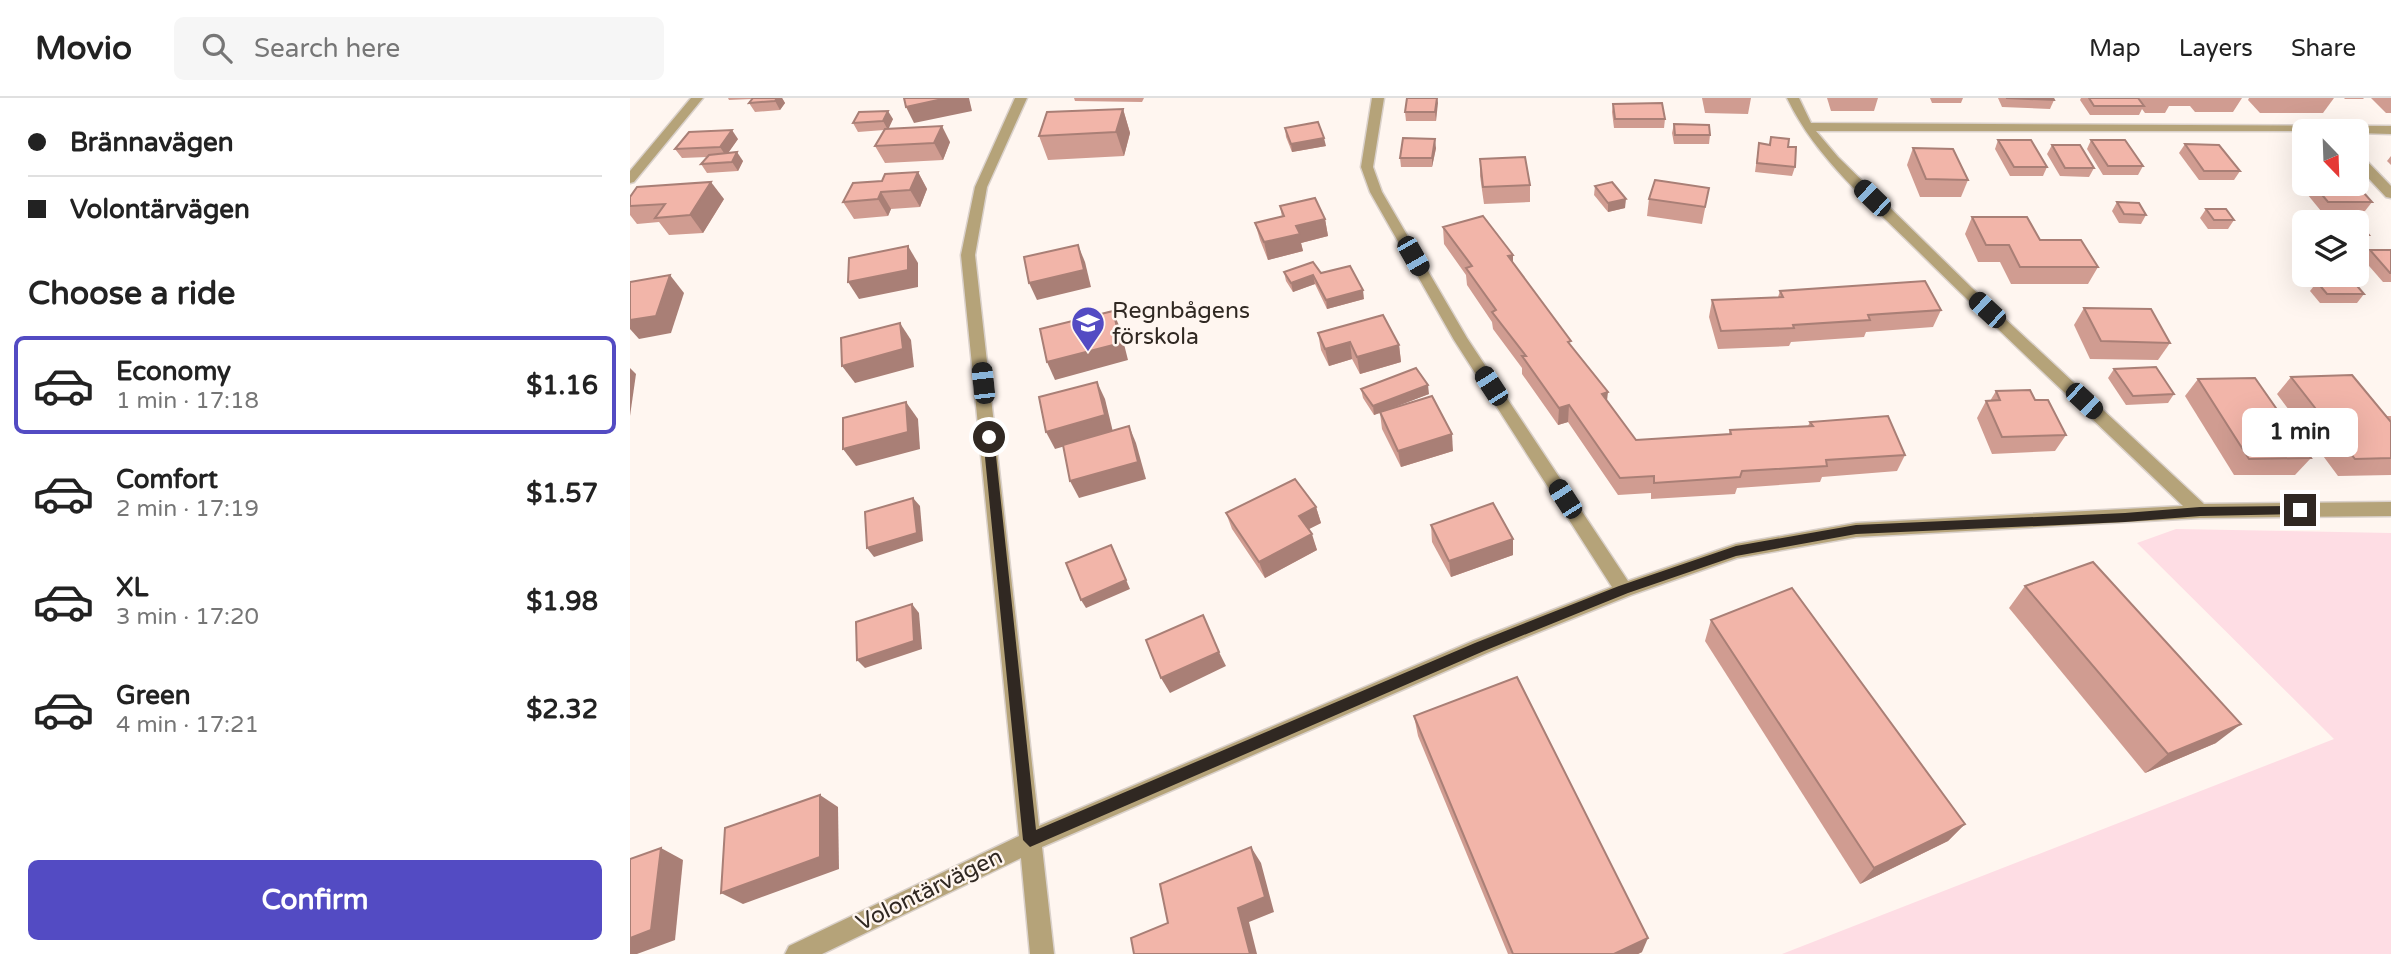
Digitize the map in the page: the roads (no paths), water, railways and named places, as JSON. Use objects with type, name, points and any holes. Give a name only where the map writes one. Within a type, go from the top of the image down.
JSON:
[{"type":"street","points":[[630,179],[697,98]]},
{"type":"street","points":[[1021,98],[981,187],[968,255],[1042,954]]},
{"type":"street","points":[[1378,98],[1367,167],[1376,192],[1461,341],[1624,590]]},
{"type":"street","points":[[1793,98],[1807,127],[1834,160],[1967,291],[2200,511]]},
{"type":"street","points":[[1807,127],[2292,131]]},
{"type":"street","points":[[2370,130],[2391,130]]},
{"type":"street","points":[[2370,172],[2391,194]]},
{"type":"street","name":"Volontärvägen","points":[[797,954],[1030,840],[1480,647],[1624,590],[1736,551],[1856,530],[2200,511],[2391,509]]},
{"type":"place","name":"Regnbågens förskola","points":[[1088,353]]}]
